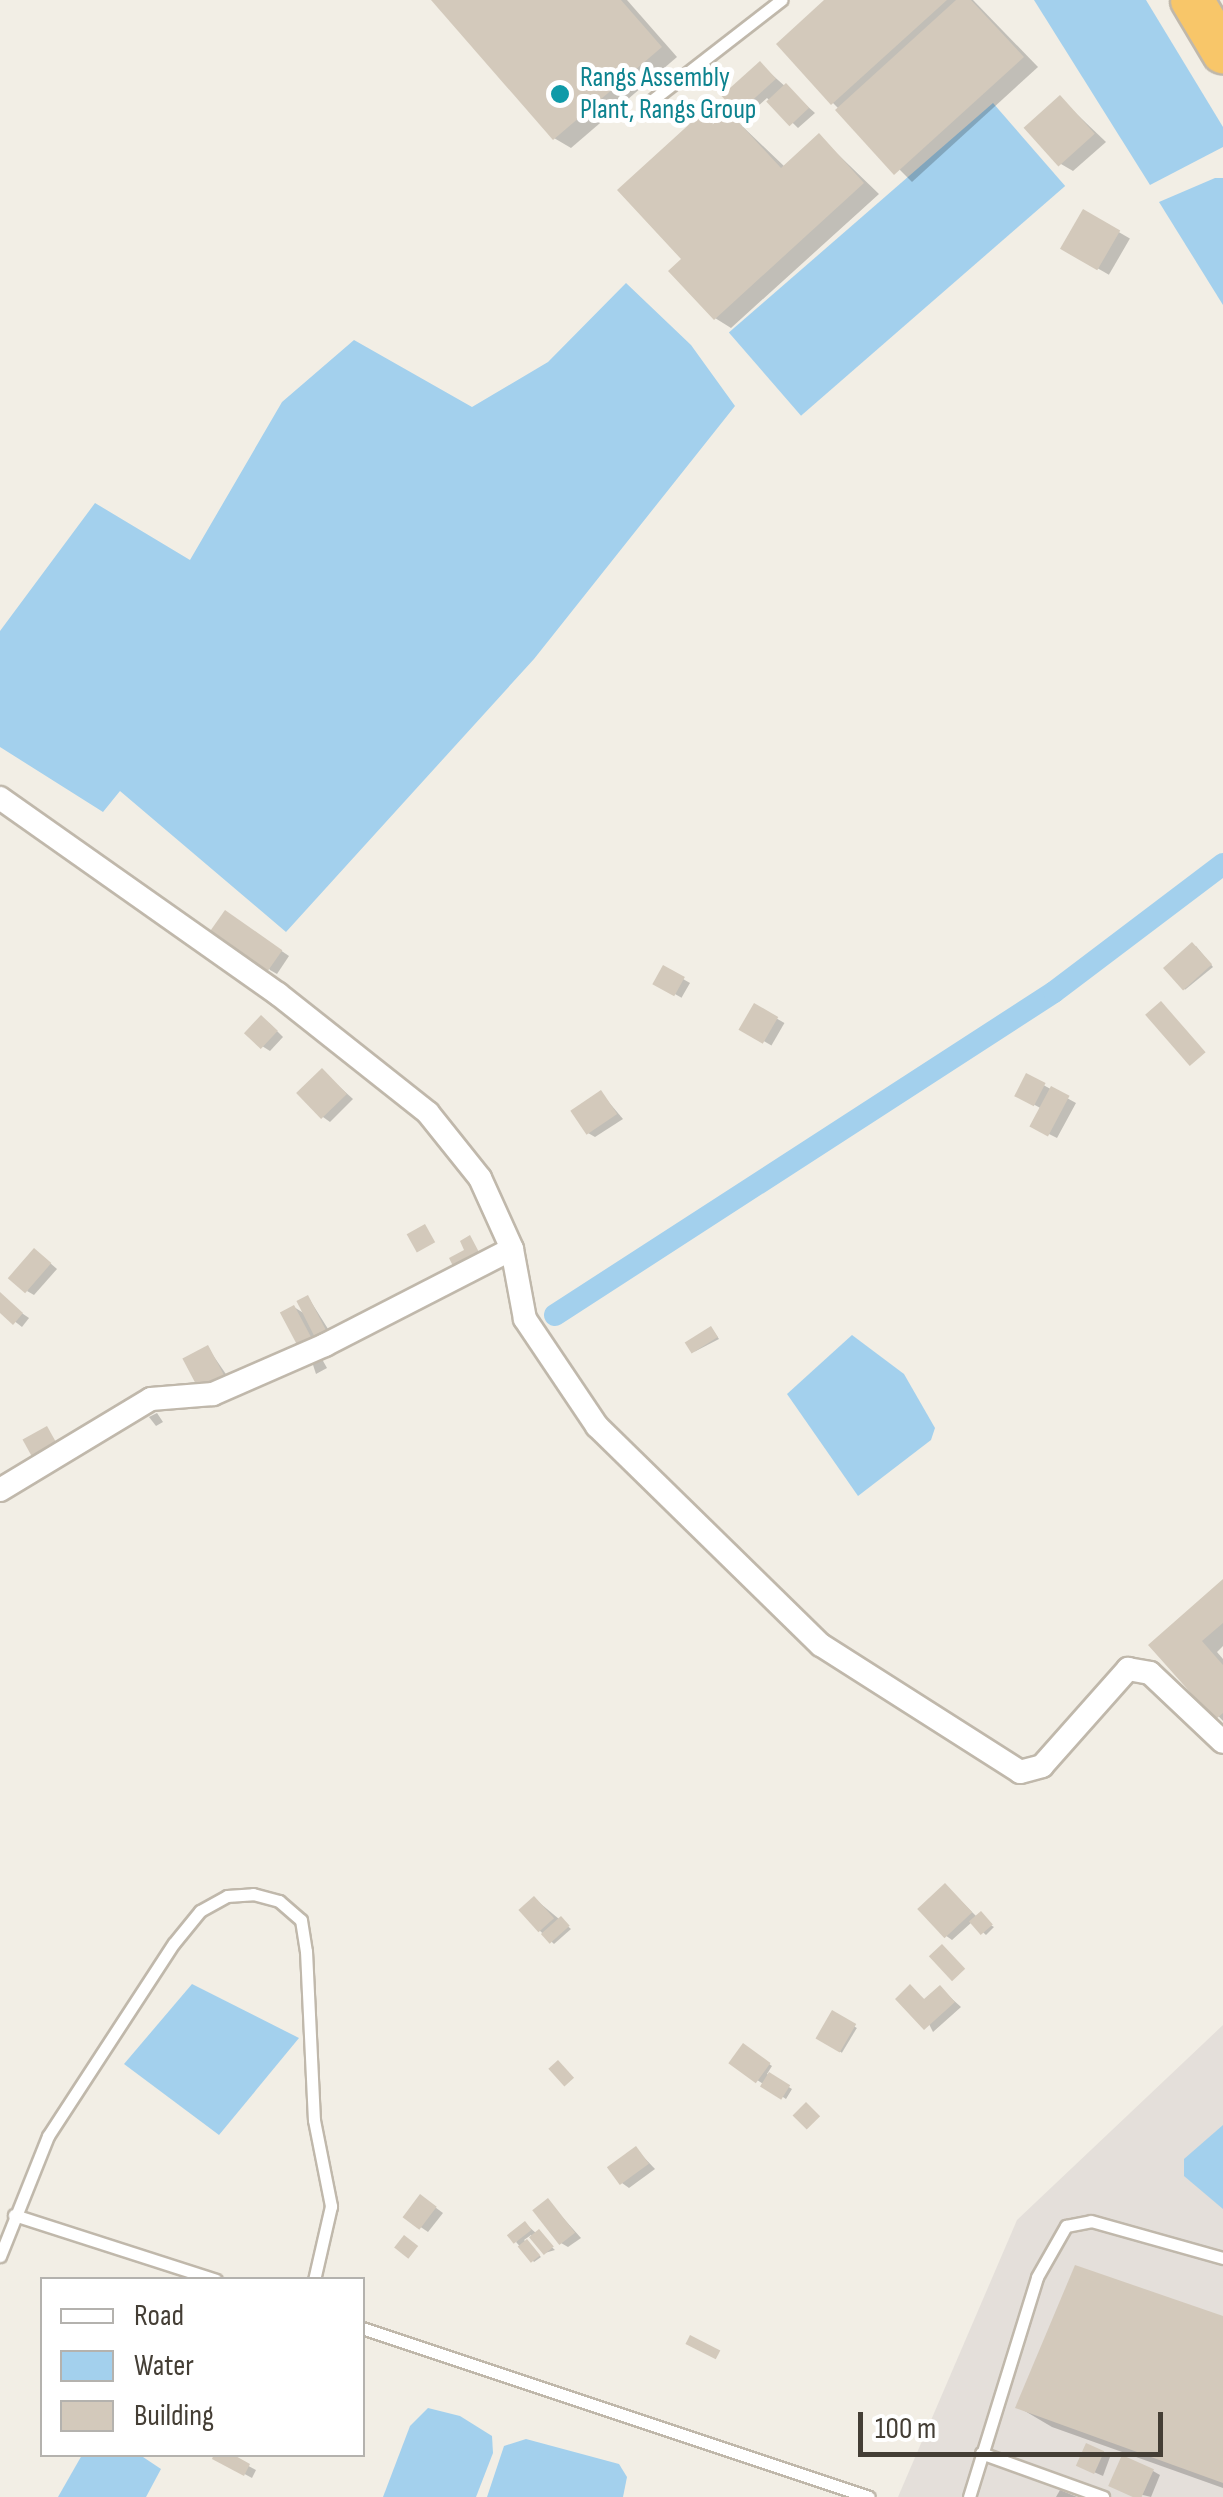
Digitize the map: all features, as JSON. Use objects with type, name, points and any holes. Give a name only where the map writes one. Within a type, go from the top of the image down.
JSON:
[{"type":"highway","points":[[1192,0],[1223,52]]},
{"type":"street","points":[[0,798],[278,994],[428,1113],[480,1178],[512,1248],[525,1320],[597,1426],[835,1654],[1020,1772],[1042,1766],[1128,1669],[1150,1673],[1223,1742]]},
{"type":"street","points":[[0,1490],[151,1400],[231,1386],[326,1346],[512,1248]]},
{"type":"lane","points":[[650,102],[781,0]]},
{"type":"lane","points":[[0,2256],[48,2136],[174,1944],[200,1911],[228,1896],[253,1894],[279,1901],[301,1920],[306,1950],[314,2120],[331,2206],[315,2277]]},
{"type":"lane","points":[[14,2215],[207,2277]]},
{"type":"lane","points":[[969,2497],[1037,2277],[1049,2245],[1066,2226],[1091,2221],[1223,2258]]},
{"type":"lane","points":[[365,2329],[869,2497]]},
{"type":"lane","points":[[981,2454],[1103,2497]]},
{"type":"shaded area","points":[[1223,2025],[1223,2497],[898,2497],[1017,2220]]},
{"type":"water","points":[[1034,0],[1146,0],[1223,127],[1223,147],[1150,185]]},
{"type":"water","points":[[993,103],[1065,186],[801,416],[729,333]]},
{"type":"water","points":[[1223,178],[1223,305],[1159,202]]},
{"type":"water","points":[[626,283],[691,345],[735,406],[534,659],[286,932],[120,791],[103,812],[0,747],[0,631],[95,503],[190,560],[282,402],[354,340],[472,407],[548,362]]},
{"type":"water","points":[[852,1335],[904,1374],[935,1428],[931,1440],[858,1496],[787,1394]]},
{"type":"water","points":[[192,1984],[299,2038],[219,2135],[124,2064]]},
{"type":"water","points":[[1223,2125],[1223,2209],[1184,2176],[1184,2159]]},
{"type":"water","points":[[428,2408],[460,2416],[492,2436],[493,2453],[476,2497],[383,2497],[410,2426]]},
{"type":"water","points":[[526,2439],[619,2464],[627,2477],[623,2497],[487,2497],[504,2446]]},
{"type":"water","points":[[81,2457],[143,2457],[161,2469],[146,2497],[58,2497]]},
{"type":"building","name":"Rangs Assembly Plant, Rangs Group","points":[[431,0],[621,0],[662,47],[553,140]]},
{"type":"building","points":[[824,0],[947,0],[831,105],[776,44]]},
{"type":"building","points":[[956,0],[971,0],[1024,57],[894,175],[835,110]]},
{"type":"building","points":[[760,61],[776,79],[737,114],[721,96]]},
{"type":"building","points":[[786,83],[809,108],[789,126],[766,101]]},
{"type":"building","points":[[1060,95],[1095,134],[1058,166],[1024,128]]},
{"type":"building","points":[[717,99],[781,168],[819,133],[864,183],[714,320],[668,271],[681,259],[617,190]]},
{"type":"building","points":[[1083,209],[1120,230],[1097,270],[1060,249]]},
{"type":"building","points":[[225,910],[282,950],[267,972],[210,932]]},
{"type":"building","points":[[1192,942],[1212,964],[1183,990],[1163,968]]},
{"type":"building","points":[[663,965],[685,977],[674,996],[652,984]]},
{"type":"building","points":[[1161,1001],[1206,1052],[1190,1066],[1145,1015]]},
{"type":"building","points":[[754,1003],[778,1017],[763,1044],[739,1030]]},
{"type":"building","points":[[261,1015],[278,1031],[261,1049],[244,1033]]},
{"type":"building","points":[[322,1068],[347,1094],[321,1119],[296,1093]]},
{"type":"building","points":[[1026,1073],[1046,1083],[1034,1106],[1014,1096]]},
{"type":"building","points":[[1051,1086],[1070,1096],[1048,1136],[1029,1127]]},
{"type":"building","points":[[601,1090],[617,1114],[587,1135],[570,1111]]},
{"type":"building","points":[[425,1224],[435,1242],[417,1253],[407,1234]]},
{"type":"building","points":[[470,1235],[481,1256],[455,1270],[449,1258],[464,1250],[460,1241]]},
{"type":"building","points":[[34,1248],[51,1263],[25,1293],[8,1278]]},
{"type":"building","points":[[0,1292],[23,1313],[13,1325],[0,1313]]},
{"type":"building","points":[[308,1295],[329,1336],[317,1342],[296,1301]]},
{"type":"building","points":[[294,1305],[316,1346],[302,1354],[280,1313]]},
{"type":"building","points":[[711,1326],[718,1337],[692,1353],[685,1342]]},
{"type":"building","points":[[208,1345],[224,1375],[198,1389],[182,1359]]},
{"type":"building","points":[[47,1426],[59,1448],[35,1461],[23,1440]]},
{"type":"building","points":[[1223,1579],[1223,1623],[1202,1641],[1223,1665],[1223,1713],[1215,1720],[1148,1645]]},
{"type":"building","points":[[945,1883],[972,1912],[944,1938],[917,1909]]},
{"type":"building","points":[[534,1896],[554,1918],[538,1932],[518,1910]]},
{"type":"building","points":[[981,1911],[993,1925],[981,1935],[969,1921]]},
{"type":"building","points":[[561,1916],[570,1926],[550,1944],[541,1934]]},
{"type":"building","points":[[942,1944],[965,1969],[952,1981],[929,1956]]},
{"type":"building","points":[[910,1984],[924,1999],[940,1985],[955,2002],[924,2030],[895,1999]]},
{"type":"building","points":[[832,2010],[856,2024],[840,2053],[816,2039]]},
{"type":"building","points":[[743,2043],[771,2063],[756,2083],[728,2063]]},
{"type":"building","points":[[558,2060],[574,2078],[564,2087],[548,2069]]},
{"type":"building","points":[[769,2072],[790,2085],[781,2100],[760,2086]]},
{"type":"building","points":[[806,2102],[820,2116],[807,2130],[793,2115]]},
{"type":"building","points":[[636,2146],[649,2164],[620,2185],[607,2167]]},
{"type":"building","points":[[420,2194],[437,2207],[419,2230],[403,2217]]},
{"type":"building","points":[[548,2198],[575,2233],[559,2245],[532,2210]]},
{"type":"building","points":[[525,2221],[532,2230],[514,2244],[507,2235]]},
{"type":"building","points":[[539,2229],[554,2247],[544,2255],[529,2237]]},
{"type":"building","points":[[404,2235],[418,2246],[408,2259],[394,2248]]},
{"type":"building","points":[[527,2239],[540,2255],[531,2263],[518,2247]]},
{"type":"building","points":[[1075,2265],[1223,2316],[1223,2483],[1015,2408]]},
{"type":"building","points":[[690,2335],[720,2350],[716,2359],[685,2344]]},
{"type":"building","points":[[1086,2443],[1104,2451],[1094,2474],[1076,2466]]},
{"type":"building","points":[[1122,2455],[1154,2469],[1142,2497],[1108,2486]]},
{"type":"building","points":[[237,2457],[250,2464],[244,2476],[212,2459]]},
{"type":"waterway","points":[[555,1315],[1054,992],[1223,864]]},
{"type":"place","name":"Rangs Assembly Plant, Rangs Group","points":[[560,94]]}]
